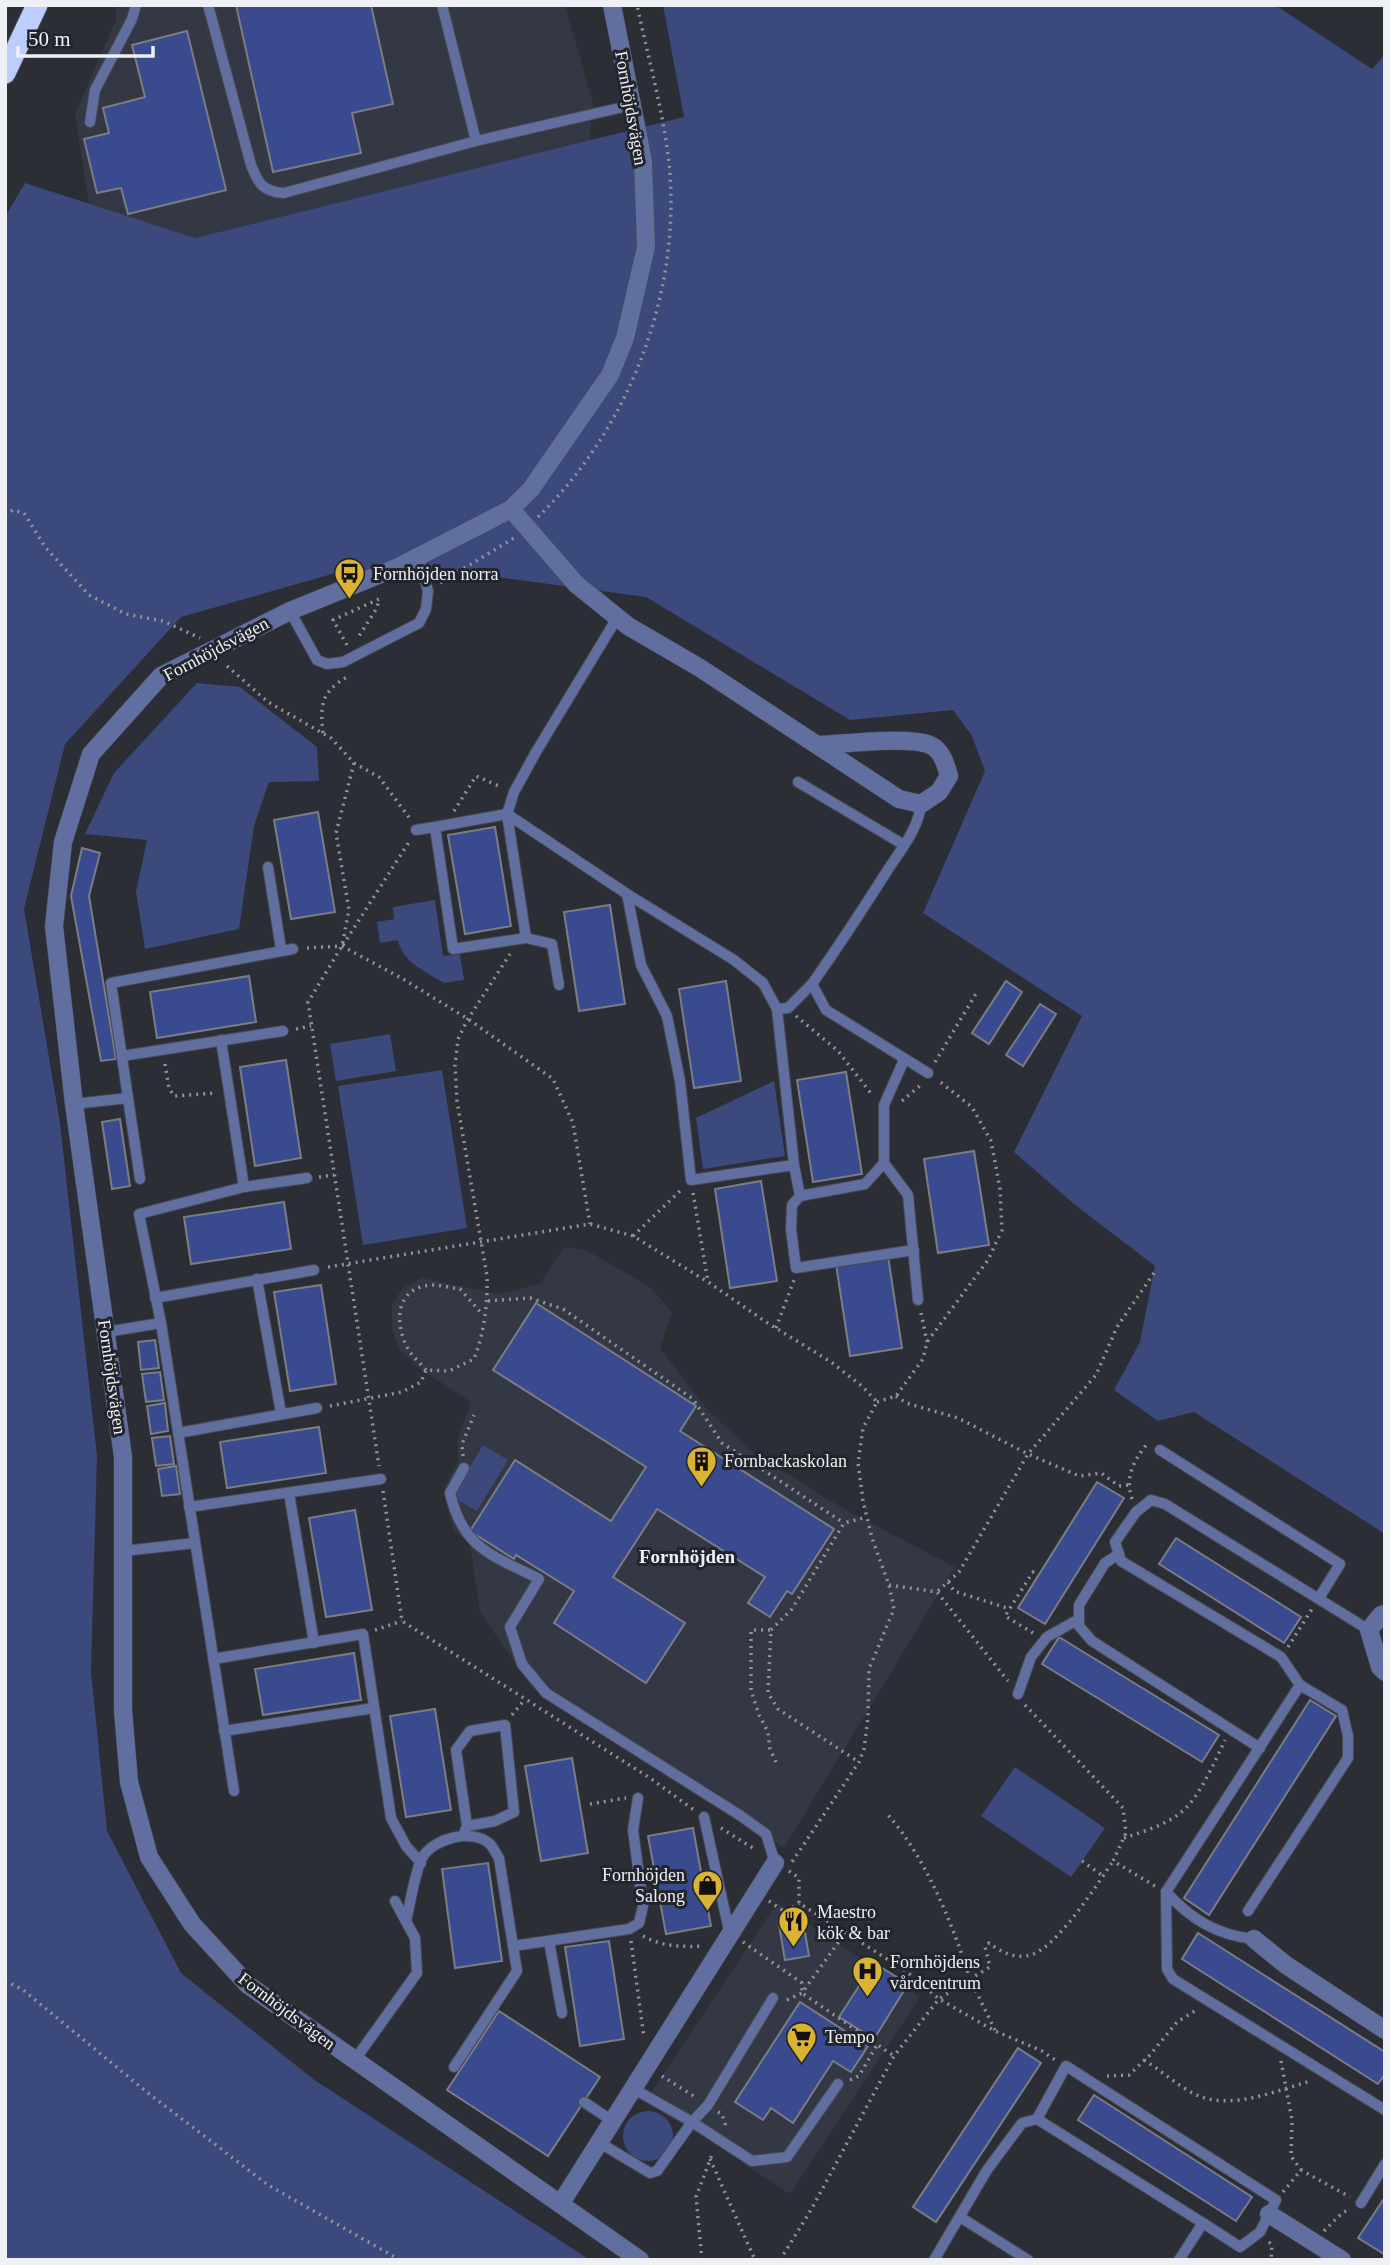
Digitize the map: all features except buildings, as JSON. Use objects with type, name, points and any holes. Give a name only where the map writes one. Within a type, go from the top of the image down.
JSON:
[{"type":"highway","points":[[5,73],[37,5]]},
{"type":"street","name":"Fornhöjdsvägen","points":[[612,5],[643,161],[646,247],[625,338],[610,375],[531,489],[511,509],[418,557],[290,611],[161,676],[90,754],[63,842],[54,926],[74,1104],[123,1457],[122,1710],[129,1782],[149,1857],[192,1924],[248,1985],[640,2260]]},
{"type":"street","points":[[511,509],[576,584],[617,618],[819,745],[899,799],[921,804],[939,792],[949,776],[943,757],[931,745],[901,741],[819,745]]},
{"type":"street","points":[[1385,1614],[1381,1615],[1369,1630],[1380,1667],[1385,1672]]},
{"type":"street","points":[[561,2203],[648,2067],[781,1871]]},
{"type":"street","points":[[1254,1939],[1286,1965],[1385,2030]]},
{"type":"street","points":[[1272,2207],[1342,2260]]},
{"type":"lane","points":[[90,122],[95,90],[132,19],[136,5]]},
{"type":"lane","points":[[208,5],[251,165],[258,182],[268,192],[284,193],[476,141],[632,105]]},
{"type":"lane","points":[[442,5],[476,141]]},
{"type":"lane","points":[[290,611],[317,660],[327,664],[343,662],[351,654],[419,623],[426,609],[428,591],[418,557]]},
{"type":"lane","points":[[526,938],[507,814],[514,793],[617,618]]},
{"type":"lane","points":[[798,782],[904,845]]},
{"type":"lane","points":[[782,1008],[812,984],[859,918],[920,816],[921,804]]},
{"type":"lane","points":[[416,830],[507,814],[627,894],[734,960],[763,983],[782,1008],[794,1164],[800,1196]]},
{"type":"lane","points":[[441,827],[453,949],[526,938],[552,944],[559,985]]},
{"type":"lane","points":[[268,867],[281,949]]},
{"type":"lane","points":[[627,894],[641,965],[667,1017],[680,1081],[691,1180],[794,1164]]},
{"type":"lane","points":[[140,1179],[111,983],[281,949],[293,949]]},
{"type":"lane","points":[[812,984],[826,1010],[928,1073]]},
{"type":"lane","points":[[122,1056],[282,1031]]},
{"type":"lane","points":[[221,1040],[244,1187]]},
{"type":"lane","points":[[904,1060],[884,1105],[884,1163],[908,1195],[918,1300]]},
{"type":"lane","points":[[74,1104],[128,1098]]},
{"type":"lane","points":[[884,1163],[865,1184],[800,1196],[792,1205],[791,1230],[796,1268],[914,1250]]},
{"type":"lane","points":[[234,1791],[178,1433],[139,1214],[244,1187],[307,1178]]},
{"type":"lane","points":[[155,1298],[314,1270]]},
{"type":"lane","points":[[257,1279],[281,1413]]},
{"type":"lane","points":[[106,1332],[160,1324]]},
{"type":"lane","points":[[178,1433],[317,1408]]},
{"type":"lane","points":[[1160,1450],[1340,1564],[1318,1598]]},
{"type":"lane","points":[[464,1468],[450,1493],[456,1517],[467,1536],[490,1554],[539,1579],[510,1627],[522,1664],[546,1693],[763,1832],[781,1871]]},
{"type":"lane","points":[[189,1507],[381,1479]]},
{"type":"lane","points":[[289,1493],[314,1643]]},
{"type":"lane","points":[[1248,1911],[1348,1758],[1348,1736],[1342,1710],[1300,1685],[1281,1657],[1121,1560],[1115,1542],[1136,1512],[1151,1500],[1165,1504],[1369,1630]]},
{"type":"lane","points":[[124,1551],[195,1543]]},
{"type":"lane","points":[[1119,1554],[1105,1563],[1079,1605],[1079,1626],[1092,1641],[1260,1748]]},
{"type":"lane","points":[[1018,1694],[1031,1657],[1044,1640],[1079,1619]]},
{"type":"lane","points":[[213,1658],[363,1634],[391,1818],[406,1846],[421,1863]]},
{"type":"lane","points":[[1300,1685],[1166,1892],[1167,1969],[1173,1979],[1385,2109]]},
{"type":"lane","points":[[224,1731],[374,1709]]},
{"type":"lane","points":[[406,1921],[421,1863],[431,1848],[444,1840],[514,1812],[505,1725],[470,1731],[456,1750],[465,1831]]},
{"type":"lane","points":[[513,1946],[629,1929],[639,1923],[643,1906],[633,1830],[638,1798]]},
{"type":"lane","points":[[704,1817],[732,1945]]},
{"type":"lane","points":[[454,2067],[517,1971],[499,1858],[489,1843],[465,1831]]},
{"type":"lane","points":[[1166,1892],[1184,1912],[1229,1936],[1254,1939]]},
{"type":"lane","points":[[354,2061],[417,1973],[415,1938],[395,1900]]},
{"type":"lane","points":[[550,1941],[562,2013]]},
{"type":"lane","points":[[600,2143],[650,2173],[657,2171],[692,2122],[708,2105],[773,1998]]},
{"type":"lane","points":[[934,2260],[986,2170],[1022,2123],[1037,2119],[1066,2066],[1272,2207],[1260,2232],[1240,2247],[1037,2119]]},
{"type":"lane","points":[[634,2089],[752,2161],[787,2157],[838,2084]]},
{"type":"lane","points":[[584,2102],[614,2122]]},
{"type":"lane","points":[[1361,2203],[1385,2164]]},
{"type":"lane","points":[[960,2217],[1028,2260]]},
{"type":"lane","points":[[1180,2260],[1203,2223]]},
{"type":"path","points":[[439,584],[527,529],[552,503],[605,432],[642,359],[655,322],[665,279],[670,208],[668,161],[637,5]]},
{"type":"path","points":[[5,515],[13,510],[24,513],[45,547],[89,595],[127,614],[163,621],[200,638]]},
{"type":"path","points":[[323,733],[321,715],[324,698],[335,683],[359,669],[351,654],[333,620],[379,599],[377,608],[351,654]]},
{"type":"path","points":[[227,666],[268,702],[331,738],[354,763],[379,777],[407,812],[416,830],[307,1002],[402,1621],[650,1778],[781,1871],[799,1878],[799,1903]]},
{"type":"path","points":[[342,946],[349,910],[336,833],[354,763]]},
{"type":"path","points":[[441,827],[476,776],[514,793]]},
{"type":"path","points":[[483,1317],[460,1289],[430,1285],[410,1292],[399,1308],[401,1332],[408,1351],[426,1370],[449,1371],[474,1359],[481,1341],[483,1317],[488,1301],[457,1101],[458,1039],[511,952],[526,938]]},
{"type":"path","points":[[293,949],[342,946],[468,1019],[553,1079],[573,1123],[590,1224]]},
{"type":"path","points":[[782,1008],[838,1051],[877,1102],[884,1105],[905,1101],[921,1086],[977,992]]},
{"type":"path","points":[[163,1050],[169,1088],[174,1096],[229,1092]]},
{"type":"path","points":[[781,1871],[859,1762],[864,1749],[868,1718],[869,1669],[894,1609],[890,1585],[867,1517],[858,1463],[863,1428],[877,1402],[896,1396],[923,1359],[928,1342],[988,1260],[1002,1230],[1000,1189],[992,1141],[972,1107],[928,1073]]},
{"type":"path","points":[[633,1236],[691,1180]]},
{"type":"path","points":[[691,1180],[708,1282]]},
{"type":"path","points":[[314,1270],[590,1224],[633,1236],[708,1282],[831,1362],[863,1387],[877,1402]]},
{"type":"path","points":[[776,1328],[793,1287],[796,1268]]},
{"type":"path","points":[[937,1592],[959,1572],[1028,1454],[1096,1375],[1117,1327],[1154,1273]]},
{"type":"path","points":[[488,1301],[530,1298],[563,1309],[693,1399],[722,1443],[844,1523]]},
{"type":"path","points":[[918,1300],[928,1342]]},
{"type":"path","points":[[317,1408],[402,1392],[421,1382],[426,1370]]},
{"type":"path","points":[[896,1396],[906,1403],[958,1418],[1028,1454],[1079,1476],[1101,1474],[1119,1486],[1128,1485]]},
{"type":"path","points":[[464,1468],[462,1444],[474,1415]]},
{"type":"path","points":[[1136,1512],[1128,1485],[1131,1465],[1146,1445],[1160,1450]]},
{"type":"path","points":[[859,1762],[778,1709],[768,1693],[771,1630],[792,1609],[844,1523],[867,1517]]},
{"type":"path","points":[[1038,1576],[1033,1572],[1005,1616],[1044,1640]]},
{"type":"path","points":[[948,1582],[954,1591],[1010,1609]]},
{"type":"path","points":[[780,2260],[811,2210],[894,2056],[939,1999],[990,1967],[985,1947],[989,1943],[1007,1955],[1039,1952],[1060,1932],[1103,1876],[1126,1833],[1123,1808],[1026,1706],[937,1592],[890,1585]]},
{"type":"path","points":[[1281,1657],[1318,1598]]},
{"type":"path","points":[[363,1634],[402,1621]]},
{"type":"path","points":[[771,1630],[751,1630],[751,1690],[768,1732],[770,1749],[776,1762]]},
{"type":"path","points":[[505,1725],[525,1699]]},
{"type":"path","points":[[1124,1838],[1181,1814],[1205,1781],[1231,1730]]},
{"type":"path","points":[[590,1804],[638,1798]]},
{"type":"path","points":[[888,1815],[902,1830],[925,1869],[961,1951],[970,1979],[995,2031]]},
{"type":"path","points":[[1082,1861],[1103,1876]]},
{"type":"path","points":[[1113,1861],[1166,1892]]},
{"type":"path","points":[[762,1911],[775,1890]]},
{"type":"path","points":[[768,1900],[785,1912],[799,1903]]},
{"type":"path","points":[[799,1903],[906,1971],[939,1999],[995,2031],[1066,2066]]},
{"type":"path","points":[[629,1929],[653,1941],[677,1947],[732,1945],[802,1983],[802,1993]]},
{"type":"path","points":[[629,1929],[648,2067],[722,2114],[726,2124],[696,2197],[702,2260]]},
{"type":"path","points":[[732,1945],[749,1931]]},
{"type":"path","points":[[773,1998],[781,2003],[802,1993],[845,1933]]},
{"type":"path","points":[[5,1981],[22,1989],[148,2093],[268,2185],[400,2260]]},
{"type":"path","points":[[802,1993],[894,2056]]},
{"type":"path","points":[[1084,2078],[1129,2075],[1177,2022],[1198,2010],[1204,1998]]},
{"type":"path","points":[[1278,2044],[1292,2120],[1291,2156],[1301,2170],[1361,2203]]},
{"type":"path","points":[[838,2084],[859,2076],[877,2045]]},
{"type":"path","points":[[1144,2060],[1198,2095],[1216,2101],[1244,2099],[1330,2076]]},
{"type":"path","points":[[710,2159],[755,2260]]},
{"type":"path","points":[[1272,2207],[1301,2170]]},
{"type":"path","points":[[1315,2241],[1342,2213],[1361,2203]]},
{"type":"shaded area","points":[[116,5],[565,5],[593,104],[589,141],[195,238],[89,204],[75,114],[116,20]]},
{"type":"shaded area","points":[[663,5],[1275,5],[1372,69],[1385,55],[1385,1534],[1194,1412],[1158,1421],[1114,1390],[1140,1342],[1155,1266],[1074,1204],[1014,1152],[1082,1016],[923,913],[985,771],[972,736],[953,710],[850,720],[646,597],[437,569],[332,574],[181,617],[65,744],[24,909],[60,1123],[97,1456],[91,1671],[107,1831],[181,1973],[313,2079],[590,2260],[5,2260],[5,217],[25,183],[195,238],[684,117]]},
{"type":"shaded area","points":[[197,683],[240,687],[317,747],[319,781],[269,782],[254,826],[239,929],[145,949],[136,892],[147,840],[85,834],[114,773]]},
{"type":"shaded area","points":[[435,900],[443,956],[460,954],[464,980],[444,983],[410,960],[400,948],[398,940],[380,943],[377,922],[394,919],[393,907]]},
{"type":"shaded area","points":[[390,1034],[396,1071],[336,1081],[330,1044]]},
{"type":"shaded area","points":[[442,1070],[467,1228],[363,1245],[338,1086]]},
{"type":"shaded area","points":[[774,1081],[785,1156],[703,1169],[696,1118]]},
{"type":"shaded area","points":[[564,1247],[586,1250],[650,1287],[672,1312],[660,1348],[705,1407],[752,1452],[844,1509],[955,1567],[784,1848],[530,1685],[480,1612],[470,1545],[454,1530],[447,1508],[446,1485],[458,1461],[458,1438],[471,1402],[419,1368],[399,1349],[392,1328],[392,1304],[403,1288],[422,1278],[499,1294],[540,1284]]},
{"type":"shaded area","points":[[483,1445],[508,1460],[477,1511],[452,1497]]},
{"type":"shaded area","points":[[1015,1767],[1105,1828],[1071,1877],[981,1816]]},
{"type":"shaded area","points":[[777,1903],[920,1997],[790,2194],[647,2099]]},
{"type":"shaded area","points":[[648,2111],[666,2118],[673,2136],[666,2154],[648,2161],[630,2154],[623,2136],[630,2118]]},
{"type":"place","name":"Fornhöjden norra","points":[[350,601]]},
{"type":"place","name":"Fornbackaskolan","points":[[701,1488]]},
{"type":"place","name":"Fornhöjden Salong","points":[[708,1912]]},
{"type":"place","name":"Maestro kök & bar","points":[[794,1949]]},
{"type":"place","name":"Fornhöjdens vårdcentrum","points":[[867,1999]]},
{"type":"place","name":"Tempo","points":[[802,2064]]},
{"type":"district","name":"Fornhöjden","points":[[687,1556]]}]
